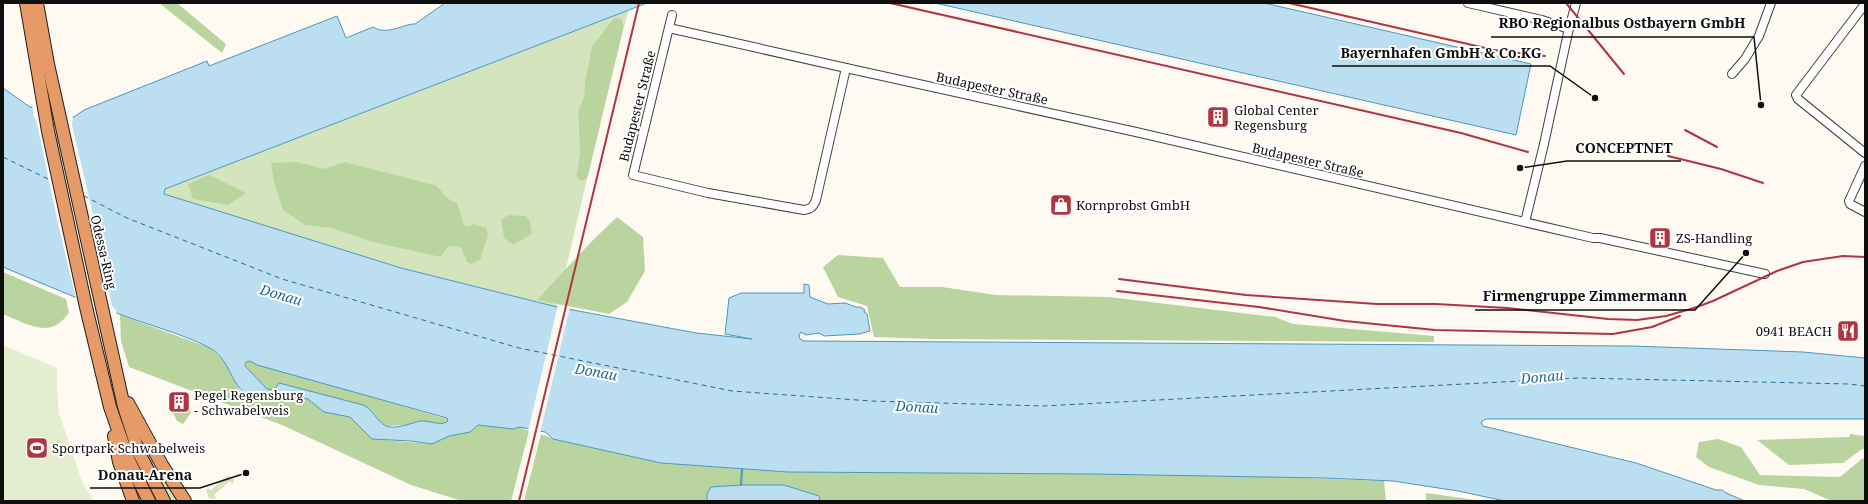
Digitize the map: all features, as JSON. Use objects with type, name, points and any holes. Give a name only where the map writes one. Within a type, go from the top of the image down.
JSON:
[{"type":"highway","points":[[26,3],[48,131],[86,308],[108,393],[119,462],[133,501]]},
{"type":"highway","name":"Odessa-Ring","points":[[37,3],[49,71],[122,394],[140,452],[164,501]]},
{"type":"highway","points":[[122,394],[162,465],[185,501]]},
{"type":"highway","points":[[110,407],[129,461],[149,501]]},
{"type":"street","points":[[1468,3],[1542,20],[1569,29]]},
{"type":"street","points":[[1525,222],[1576,3]]},
{"type":"street","points":[[1732,74],[1745,59],[1759,36],[1771,3]]},
{"type":"street","points":[[1865,4],[1796,95],[1798,99],[1865,153]]},
{"type":"street","name":"Budapester Straße","points":[[672,15],[633,175],[692,189],[804,210],[809,209],[814,206],[846,68]]},
{"type":"street","name":"Budapester Straße","points":[[669,28],[1136,132],[1593,238],[1600,238],[1765,274]]},
{"type":"street","points":[[1865,166],[1849,201],[1850,204],[1865,212]]},
{"type":"green space","points":[[159,3],[177,3],[226,44],[222,53]]},
{"type":"green space","points":[[629,10],[624,26],[623,21],[613,19],[592,46],[585,81],[584,97],[578,111],[580,153],[576,176],[580,181],[587,179],[557,307],[401,268],[164,195],[165,189]]},
{"type":"green space","points":[[621,18],[624,26],[587,179],[580,181],[576,176],[580,153],[578,111],[584,97],[585,81],[592,46],[613,19]]},
{"type":"green space","points":[[296,162],[325,169],[344,162],[435,185],[446,197],[457,203],[464,225],[469,226],[473,224],[486,228],[488,235],[480,260],[471,264],[467,262],[461,247],[448,246],[441,257],[373,242],[332,228],[305,225],[283,210],[274,182],[271,163]]},
{"type":"green space","points":[[209,175],[246,193],[228,205],[193,199],[188,184]]},
{"type":"green space","points":[[508,215],[526,216],[530,222],[532,234],[513,245],[504,238],[501,220]]},
{"type":"green space","points":[[617,217],[643,237],[645,271],[627,302],[609,314],[537,300],[591,242]]},
{"type":"green space","points":[[838,255],[883,258],[900,287],[942,287],[996,295],[1109,297],[1275,317],[1293,324],[1434,336],[1434,342],[932,339],[874,337],[867,306],[838,297],[823,267]]},
{"type":"green space","points":[[3,272],[66,299],[69,313],[59,323],[52,327],[45,328],[23,323],[3,314]]},
{"type":"green space","points":[[120,315],[210,348],[225,361],[240,391],[308,399],[324,412],[350,417],[372,439],[432,444],[449,436],[470,432],[478,425],[513,429],[520,427],[529,431],[511,501],[462,501],[411,485],[282,425],[129,367],[121,341]]},
{"type":"green space","name":"Sportpark Schwabelweis","points":[[3,345],[57,368],[59,413],[82,482],[94,501],[3,501]]},
{"type":"green space","points":[[248,361],[447,419],[448,421],[443,424],[421,421],[410,425],[387,426],[380,422],[371,410],[267,389],[248,371],[245,364]]},
{"type":"green space","points":[[170,402],[180,407],[186,402],[191,413],[183,424],[177,421],[169,405]]},
{"type":"green space","points":[[133,425],[179,501],[168,501],[153,474]]},
{"type":"green space","points":[[541,434],[553,439],[660,463],[788,472],[1222,475],[1384,481],[1386,501],[820,501],[819,496],[784,485],[712,487],[707,494],[707,501],[524,501]]},
{"type":"green space","points":[[1850,434],[1865,436],[1865,449],[1862,449],[1843,463],[1789,465],[1757,440],[1849,437]]},
{"type":"green space","points":[[1718,439],[1741,447],[1760,475],[1840,477],[1863,458],[1865,461],[1865,501],[1832,501],[1804,489],[1759,485],[1709,467],[1696,457],[1699,442]]},
{"type":"green space","points":[[228,475],[234,479],[234,482],[232,484],[230,481],[214,495],[216,498],[209,498],[206,490],[208,488],[211,490]]},
{"type":"green space","points":[[1426,493],[1483,501],[1426,501]]},
{"type":"water","name":"Donau","points":[[445,3],[647,3],[165,189],[164,194],[401,268],[557,307],[696,333],[752,339],[725,334],[729,298],[741,293],[804,293],[804,284],[809,285],[810,297],[828,304],[845,303],[865,310],[864,312],[867,314],[870,331],[859,334],[824,336],[819,333],[806,335],[801,332],[799,335],[800,339],[804,341],[1632,346],[1803,352],[1865,358],[1865,419],[1486,419],[1481,422],[1483,426],[1636,463],[1716,490],[1722,490],[1745,501],[1505,501],[1458,491],[1393,481],[1325,478],[1093,474],[788,472],[661,463],[553,439],[545,432],[520,427],[513,429],[478,425],[470,432],[449,436],[432,444],[411,441],[372,439],[350,417],[324,412],[308,399],[276,396],[271,399],[262,399],[251,396],[237,385],[223,360],[217,353],[208,347],[175,333],[90,303],[3,267],[3,88],[30,107],[74,117],[84,110],[207,61],[209,66],[337,16],[346,38],[373,27],[389,30],[415,24]],"holes":[[[250,361],[257,365],[447,418],[448,421],[445,423],[420,421],[399,427],[386,426],[363,405],[279,383],[274,390],[267,389],[245,366],[246,362]]]},
{"type":"water","points":[[935,3],[1264,3],[1531,64],[1516,135]]},
{"type":"water","points":[[784,485],[819,496],[820,501],[707,501],[707,494],[711,487]]},
{"type":"pier","points":[[32,105],[73,114],[72,125],[112,306],[116,310],[117,315],[76,299]]},
{"type":"pier","points":[[558,305],[570,307],[540,433],[528,431]]},
{"type":"waterway","points":[[741,485],[742,469]]},
{"type":"ferry route","points":[[3,157],[54,182]]},
{"type":"ferry route","points":[[84,196],[127,218],[282,279],[519,348],[732,391],[871,401],[1043,406],[1579,378],[1849,384],[1865,386]]},
{"type":"railway","points":[[519,501],[639,3]]},
{"type":"railway","points":[[890,3],[1461,133],[1528,152]]},
{"type":"railway","points":[[1289,3],[1494,50],[1545,56]]},
{"type":"railway","points":[[1566,3],[1624,74]]},
{"type":"railway","points":[[1685,130],[1717,147]]},
{"type":"railway","points":[[1668,156],[1721,169],[1763,183]]},
{"type":"railway","points":[[1119,279],[1246,295],[1377,304],[1436,304],[1507,308],[1608,319],[1637,320],[1666,316],[1694,308],[1713,301],[1777,271],[1803,262],[1843,256],[1865,257]]},
{"type":"railway","points":[[1117,291],[1259,307],[1345,321],[1435,330],[1613,334],[1652,327],[1680,316]]},
{"type":"place","name":"Bayernhafen GmbH & Co.KG","points":[[1595,98]]},
{"type":"place","name":"RBO Regionalbus Ostbayern GmbH","points":[[1761,105]]},
{"type":"place","name":"Global Center Regensburg","points":[[1218,117]]},
{"type":"place","name":"CONCEPTNET","points":[[1520,168]]},
{"type":"place","name":"Kornprobst GmbH","points":[[1061,205]]},
{"type":"place","name":"ZS-Handling","points":[[1660,238]]},
{"type":"place","name":"Firmengruppe Zimmermann","points":[[1746,253]]},
{"type":"place","name":"0941 BEACH","points":[[1848,331]]},
{"type":"place","name":"Pegel Regensburg - Schwabelweis","points":[[179,402]]},
{"type":"place","name":"Sportpark Schwabelweis","points":[[37,448]]},
{"type":"place","name":"Donau-Arena","points":[[246,473]]}]
